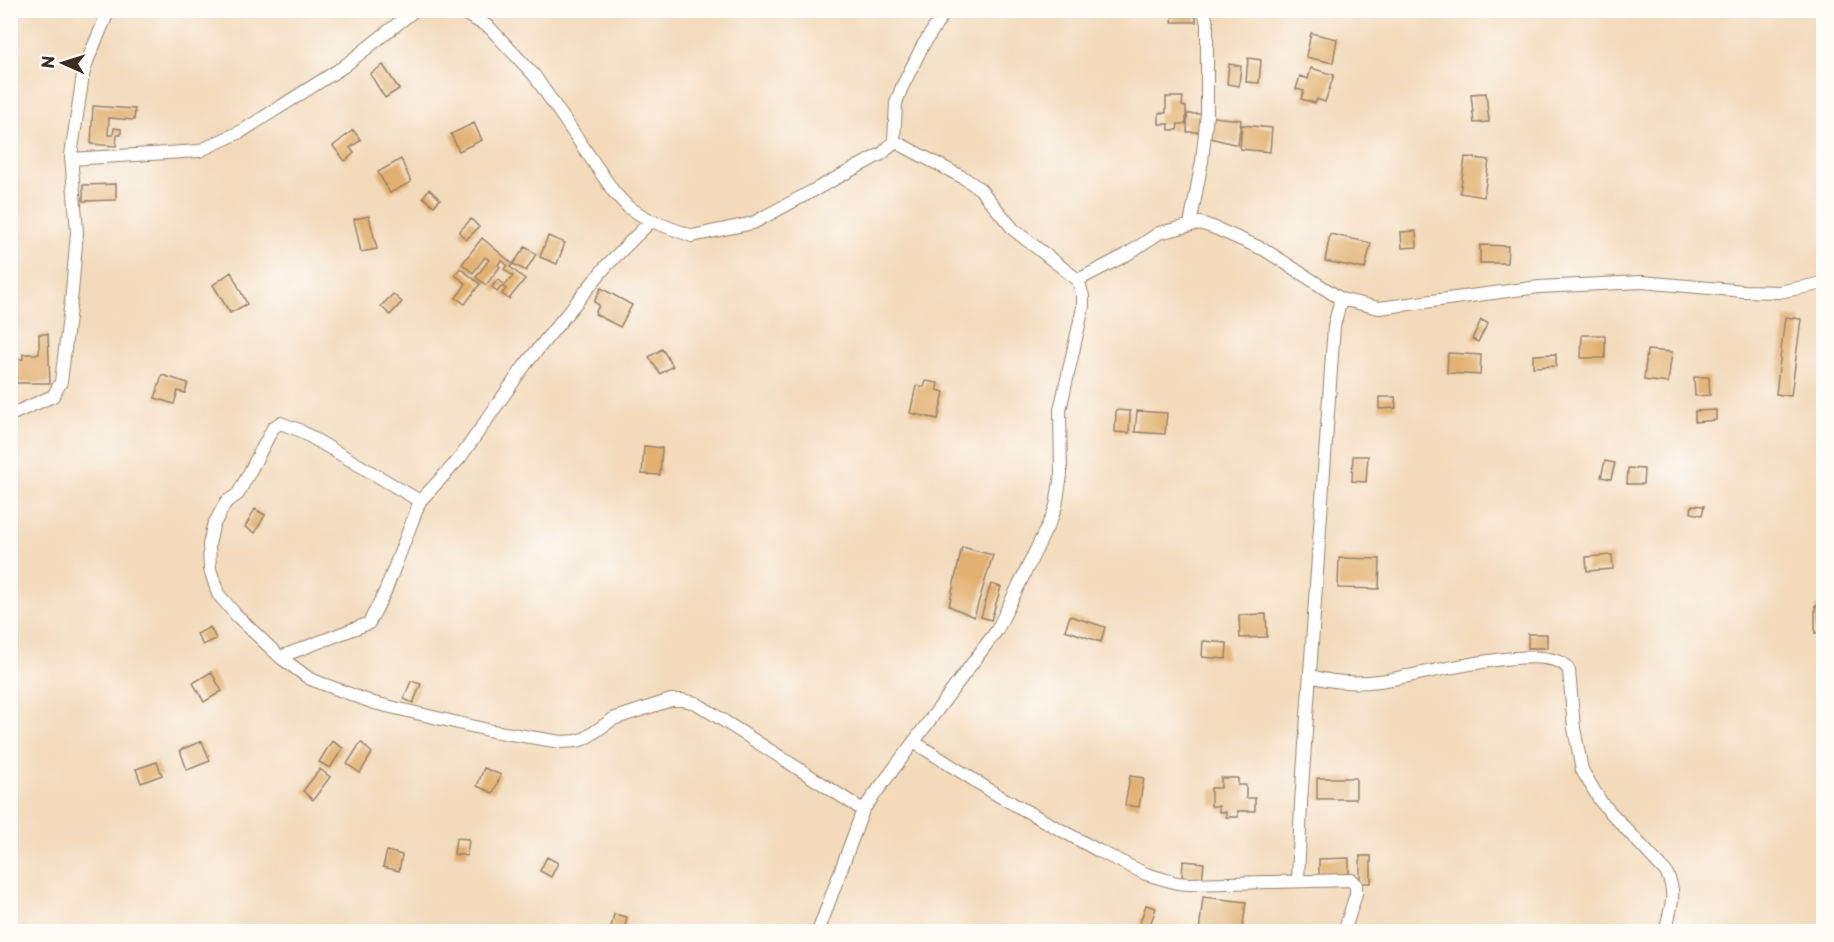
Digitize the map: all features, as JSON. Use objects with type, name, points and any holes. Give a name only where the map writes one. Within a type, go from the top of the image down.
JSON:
[{"type":"street","points":[[10,415],[53,396],[61,382],[68,339],[77,232],[71,159],[87,59],[110,10]]},
{"type":"street","points":[[71,159],[199,151],[210,147],[242,131],[343,67],[415,10]]},
{"type":"street","points":[[458,10],[489,27],[534,75],[614,192],[628,207],[651,221],[692,236],[753,223],[876,158],[894,141],[896,103],[902,87],[923,45],[946,10]]},
{"type":"street","points":[[1190,225],[1202,161],[1207,114],[1207,24],[1204,10]]},
{"type":"street","points":[[818,932],[863,810],[997,630],[1056,506],[1061,475],[1060,410],[1083,307],[1083,296],[1078,280],[1014,230],[980,189],[964,178],[894,141]]},
{"type":"street","points":[[280,657],[369,623],[385,592],[420,501],[460,458],[525,365],[607,265],[651,221]]},
{"type":"street","points":[[1078,280],[1126,255],[1159,234],[1200,223],[1266,250],[1341,299],[1379,308],[1539,287],[1642,282],[1735,291],[1779,292],[1824,283]]},
{"type":"street","points":[[1298,881],[1301,802],[1334,326],[1341,299]]},
{"type":"street","points":[[420,501],[299,430],[280,423],[273,428],[238,494],[226,502],[213,525],[209,545],[210,569],[218,594],[237,616],[280,657],[310,679],[342,693],[374,703],[492,731],[561,742],[586,738],[613,719],[671,700],[696,703],[863,810]]},
{"type":"street","points":[[1311,676],[1331,682],[1379,681],[1502,658],[1545,659],[1561,662],[1567,666],[1582,770],[1601,802],[1666,872],[1672,883],[1674,892],[1665,932]]},
{"type":"street","points":[[914,742],[999,796],[1146,874],[1178,883],[1219,885],[1348,879],[1354,882],[1356,894],[1344,932]]},
{"type":"building","points":[[1173,13],[1196,13],[1196,22],[1172,22]]},
{"type":"building","points":[[1311,33],[1337,39],[1333,63],[1306,57]]},
{"type":"building","points":[[1248,58],[1261,60],[1259,83],[1246,82]]},
{"type":"building","points":[[1229,64],[1241,66],[1239,86],[1227,84]]},
{"type":"building","points":[[383,65],[399,89],[385,98],[370,74]]},
{"type":"building","points":[[1311,68],[1334,75],[1325,102],[1317,99],[1315,103],[1301,99],[1304,91],[1296,89],[1300,76],[1308,79]]},
{"type":"building","points":[[1486,93],[1489,122],[1474,123],[1471,94]]},
{"type":"building","points":[[1166,97],[1183,97],[1182,106],[1186,107],[1186,124],[1178,124],[1177,130],[1169,130],[1169,124],[1159,124],[1159,113],[1166,113]]},
{"type":"building","points":[[93,106],[135,109],[134,120],[109,118],[108,135],[113,135],[114,128],[121,129],[121,135],[117,135],[116,146],[91,144]]},
{"type":"building","points":[[1187,114],[1202,114],[1202,132],[1187,132]]},
{"type":"building","points":[[1213,117],[1241,120],[1238,145],[1210,138]]},
{"type":"building","points":[[474,123],[482,140],[459,151],[451,134]]},
{"type":"building","points":[[1242,125],[1272,128],[1270,152],[1240,149]]},
{"type":"building","points":[[353,130],[361,140],[350,148],[354,153],[345,161],[333,146]]},
{"type":"building","points":[[1465,157],[1489,160],[1484,197],[1460,193]]},
{"type":"building","points":[[401,159],[411,182],[390,193],[378,172]]},
{"type":"building","points":[[116,184],[116,200],[83,201],[83,185]]},
{"type":"building","points":[[429,189],[440,199],[434,206],[423,197]]},
{"type":"building","points":[[369,216],[377,249],[361,252],[354,219]]},
{"type":"building","points":[[471,219],[479,227],[466,240],[459,232]]},
{"type":"building","points":[[1416,231],[1417,247],[1402,248],[1401,232]]},
{"type":"building","points":[[1330,234],[1371,243],[1365,269],[1325,261]]},
{"type":"building","points":[[548,236],[565,243],[557,264],[540,257]]},
{"type":"building","points":[[482,238],[513,264],[510,267],[525,279],[509,299],[502,294],[506,289],[502,286],[497,292],[492,287],[498,279],[505,285],[513,276],[504,269],[507,265],[501,260],[498,265],[500,267],[486,285],[476,277],[489,260],[485,257],[473,273],[462,264]]},
{"type":"building","points":[[1480,245],[1508,246],[1507,263],[1480,263]]},
{"type":"building","points":[[525,247],[536,254],[526,271],[513,264]]},
{"type":"building","points":[[460,268],[480,284],[465,304],[456,298],[466,284],[455,275]]},
{"type":"building","points":[[231,272],[247,304],[230,313],[213,285]]},
{"type":"building","points":[[601,288],[632,305],[620,327],[595,314],[599,305],[594,302]]},
{"type":"building","points":[[393,294],[402,302],[390,315],[381,306]]},
{"type":"building","points":[[1785,317],[1801,319],[1791,396],[1776,394]]},
{"type":"building","points":[[1481,320],[1488,323],[1478,342],[1472,339]]},
{"type":"building","points":[[39,334],[48,334],[50,383],[16,383],[16,365],[10,365],[10,359],[23,359],[23,354],[39,354]]},
{"type":"building","points":[[1582,335],[1605,335],[1605,358],[1581,358]]},
{"type":"building","points":[[662,349],[673,366],[660,374],[649,357]]},
{"type":"building","points":[[1647,350],[1672,352],[1668,383],[1644,380]]},
{"type":"building","points":[[1448,353],[1481,355],[1480,375],[1447,373]]},
{"type":"building","points":[[1556,354],[1556,366],[1533,367],[1533,355]]},
{"type":"building","points":[[162,375],[188,383],[185,393],[178,391],[174,404],[155,398]]},
{"type":"building","points":[[1694,377],[1709,377],[1710,395],[1695,396]]},
{"type":"building","points":[[926,381],[938,383],[937,390],[944,392],[938,419],[910,413],[916,386],[924,387]]},
{"type":"building","points":[[1379,397],[1395,397],[1396,408],[1379,409]]},
{"type":"building","points":[[1116,410],[1130,411],[1129,433],[1115,432]]},
{"type":"building","points":[[1716,410],[1716,420],[1695,422],[1695,411]]},
{"type":"building","points":[[1137,411],[1167,413],[1165,434],[1135,432]]},
{"type":"building","points":[[644,446],[662,448],[660,475],[642,474]]},
{"type":"building","points":[[1353,456],[1368,456],[1366,482],[1352,481]]},
{"type":"building","points":[[1605,461],[1615,463],[1611,479],[1601,477]]},
{"type":"building","points":[[1628,468],[1644,469],[1643,484],[1627,484]]},
{"type":"building","points":[[1692,505],[1704,506],[1702,515],[1691,513]]},
{"type":"building","points":[[255,509],[265,515],[255,533],[245,527]]},
{"type":"building","points":[[962,547],[993,555],[974,617],[949,606]]},
{"type":"building","points":[[1612,555],[1613,569],[1587,571],[1586,557]]},
{"type":"building","points":[[1339,558],[1380,559],[1379,589],[1338,588]]},
{"type":"building","points":[[991,584],[1001,587],[991,620],[981,617]]},
{"type":"building","points":[[1815,606],[1824,606],[1824,629],[1821,629],[1821,633],[1815,633]]},
{"type":"building","points":[[1266,614],[1267,637],[1240,638],[1239,615]]},
{"type":"building","points":[[1070,616],[1105,627],[1101,642],[1065,630]]},
{"type":"building","points":[[210,627],[216,639],[203,645],[197,634]]},
{"type":"building","points":[[1528,634],[1547,634],[1547,648],[1528,648]]},
{"type":"building","points":[[1203,641],[1227,643],[1226,659],[1202,657]]},
{"type":"building","points":[[211,672],[222,691],[204,702],[193,683]]},
{"type":"building","points":[[411,681],[421,684],[413,703],[404,699]]},
{"type":"building","points":[[202,741],[210,761],[187,770],[180,750]]},
{"type":"building","points":[[332,741],[343,748],[330,768],[319,762]]},
{"type":"building","points":[[361,742],[372,753],[360,773],[347,764]]},
{"type":"building","points":[[157,762],[162,775],[141,783],[136,769]]},
{"type":"building","points":[[484,768],[501,775],[493,793],[477,786]]},
{"type":"building","points":[[320,769],[330,777],[313,800],[303,791]]},
{"type":"building","points":[[1130,776],[1144,778],[1139,807],[1125,805]]},
{"type":"building","points":[[1221,778],[1238,778],[1238,785],[1246,785],[1246,798],[1255,798],[1255,811],[1238,811],[1238,817],[1226,817],[1226,812],[1219,812],[1219,806],[1211,806],[1211,788],[1221,788]]},
{"type":"building","points":[[1317,778],[1356,778],[1356,799],[1317,799]]},
{"type":"building","points":[[456,838],[469,839],[467,856],[454,854]]},
{"type":"building","points":[[387,851],[402,855],[399,871],[383,867]]},
{"type":"building","points":[[1360,856],[1371,856],[1371,883],[1360,883]]},
{"type":"building","points":[[547,857],[558,863],[551,877],[540,871]]},
{"type":"building","points":[[1349,858],[1349,877],[1319,878],[1319,859]]},
{"type":"building","points":[[1183,861],[1204,863],[1202,881],[1182,879]]},
{"type":"building","points":[[1203,897],[1246,902],[1242,932],[1199,932]]},
{"type":"building","points":[[1146,905],[1156,908],[1148,931],[1138,928]]},
{"type":"building","points":[[614,914],[627,917],[624,932],[610,932]]}]
